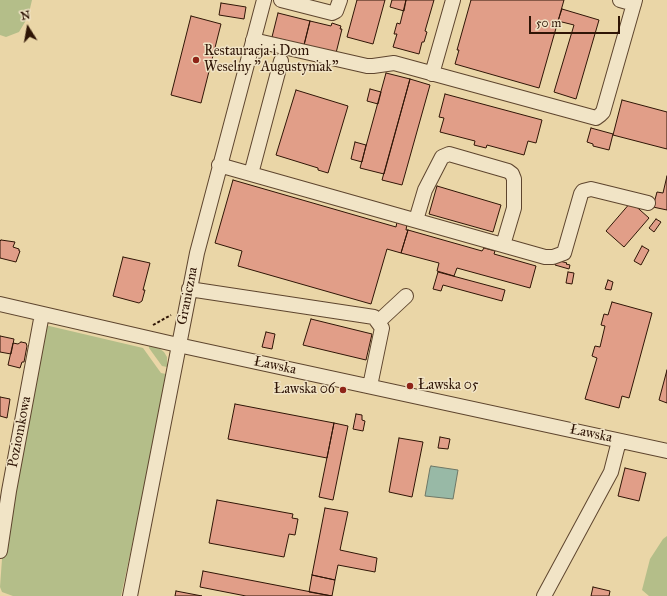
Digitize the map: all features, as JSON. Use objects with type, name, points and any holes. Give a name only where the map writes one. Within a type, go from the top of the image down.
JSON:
[{"type":"street","name":"Graniczna","points":[[130,596],[197,253],[219,165],[264,0]]},
{"type":"street","points":[[281,0],[332,13],[336,11],[340,0]]},
{"type":"street","points":[[432,74],[453,0]]},
{"type":"street","points":[[253,40],[367,66],[394,63],[591,118],[596,118],[603,112],[635,2],[620,0]]},
{"type":"street","points":[[251,174],[281,61]]},
{"type":"street","points":[[416,220],[425,190],[442,157],[449,154],[508,171],[512,174],[514,179],[514,208],[503,245]]},
{"type":"street","points":[[219,165],[545,257],[554,257],[564,253],[581,194],[587,189],[648,203]]},
{"type":"street","points":[[189,289],[374,317],[382,328],[370,386]]},
{"type":"street","points":[[378,322],[406,296]]},
{"type":"street","name":"Ławska","points":[[0,304],[178,345],[667,451]]},
{"type":"street","name":"Poziomkowa","points":[[0,551],[9,491],[42,314]]},
{"type":"street","points":[[544,596],[611,472],[619,440]]},
{"type":"path","points":[[148,338],[151,326],[174,314],[184,315]]},
{"type":"green space","points":[[0,0],[32,0],[28,17],[19,32],[6,37],[0,35]]},
{"type":"green space","points":[[45,325],[143,348],[161,373],[166,374],[147,476],[121,596],[13,596],[2,592],[0,587],[2,559]]},
{"type":"green space","points":[[149,345],[164,352],[167,357],[167,367],[162,366],[149,348]]},
{"type":"green space","points":[[667,536],[667,596],[649,596],[642,590],[650,559],[663,539]]},
{"type":"shaded area","points":[[431,466],[458,470],[453,499],[425,496]]},
{"type":"building","points":[[357,0],[385,0],[373,44],[347,37]]},
{"type":"building","points":[[392,0],[406,0],[404,11],[390,7]]},
{"type":"building","points":[[406,0],[434,0],[425,31],[427,32],[424,42],[422,42],[419,54],[393,47],[397,34],[394,34],[397,23],[400,24]]},
{"type":"building","points":[[471,0],[564,0],[539,88],[455,64],[459,50],[457,50]]},
{"type":"building","points":[[221,3],[246,7],[244,19],[219,15]]},
{"type":"building","points":[[562,9],[599,20],[576,99],[554,92],[574,25],[558,21]]},
{"type":"building","points":[[278,13],[310,21],[304,45],[272,37]]},
{"type":"building","name":"Restauracja i Dom Weselny \"Augustyniak\"","points":[[191,16],[221,24],[201,103],[171,95]]},
{"type":"building","points":[[310,21],[331,26],[332,23],[341,26],[340,29],[342,29],[336,53],[304,45]]},
{"type":"building","points":[[386,73],[410,79],[384,174],[360,168]]},
{"type":"building","points":[[410,79],[430,85],[402,185],[382,180]]},
{"type":"building","points":[[370,89],[381,92],[378,104],[367,101]]},
{"type":"building","points":[[296,90],[348,106],[328,173],[318,170],[318,168],[276,155]]},
{"type":"building","points":[[445,94],[542,120],[536,143],[528,141],[524,155],[487,145],[486,148],[474,145],[475,141],[440,132],[444,118],[439,117]]},
{"type":"building","points":[[622,100],[667,112],[667,149],[613,135]]},
{"type":"building","points":[[591,128],[613,134],[609,150],[593,146],[593,144],[587,142]]},
{"type":"building","points":[[355,142],[366,145],[362,162],[351,159]]},
{"type":"building","points":[[667,176],[667,210],[653,207],[657,192],[663,193]]},
{"type":"building","points":[[233,180],[396,227],[397,222],[407,224],[406,230],[408,230],[401,253],[387,249],[371,304],[238,266],[242,251],[215,243]]},
{"type":"building","points":[[437,186],[501,205],[493,232],[429,214]]},
{"type":"building","points":[[631,202],[649,218],[624,247],[606,231]]},
{"type":"building","points":[[656,219],[661,222],[654,232],[649,228]]},
{"type":"building","points":[[408,230],[482,251],[484,248],[495,251],[494,254],[536,266],[530,288],[457,268],[454,276],[437,271],[439,263],[401,253]]},
{"type":"building","points":[[1,240],[15,242],[13,247],[19,249],[20,251],[16,262],[0,258]]},
{"type":"building","points":[[642,246],[649,250],[641,265],[634,261]]},
{"type":"building","points":[[123,257],[150,263],[143,290],[145,290],[142,301],[139,303],[113,296]]},
{"type":"building","points":[[556,260],[570,265],[569,269],[555,265]]},
{"type":"building","points":[[438,272],[505,290],[502,301],[443,285],[441,291],[433,289]]},
{"type":"building","points":[[568,272],[574,273],[572,284],[566,283]]},
{"type":"building","points":[[608,280],[613,282],[611,290],[605,289]]},
{"type":"building","points":[[612,302],[652,313],[629,398],[622,396],[619,408],[585,399],[597,358],[592,356],[595,346],[600,347],[605,326],[601,325],[604,314],[608,315]]},
{"type":"building","points":[[311,319],[372,334],[366,360],[303,345]]},
{"type":"building","points":[[266,332],[275,334],[272,349],[262,347]]},
{"type":"building","points":[[0,336],[14,339],[11,354],[0,352]]},
{"type":"building","points":[[21,342],[26,343],[27,346],[24,362],[22,362],[20,368],[8,365],[13,343],[18,344]]},
{"type":"building","points":[[667,370],[667,403],[659,400]]},
{"type":"building","points":[[0,397],[10,399],[7,418],[0,416]]},
{"type":"building","points":[[235,404],[334,423],[327,458],[228,439]]},
{"type":"building","points":[[356,414],[362,415],[362,420],[365,421],[363,431],[353,429]]},
{"type":"building","points":[[334,423],[348,426],[333,500],[319,497]]},
{"type":"building","points":[[440,437],[450,439],[448,449],[438,448]]},
{"type":"building","points":[[399,438],[423,442],[412,497],[389,492]]},
{"type":"building","points":[[625,468],[646,473],[639,501],[618,496]]},
{"type":"building","points":[[217,500],[293,514],[292,518],[298,519],[295,535],[289,534],[284,557],[209,543]]},
{"type":"building","points":[[325,508],[348,512],[340,550],[377,558],[375,572],[338,565],[335,580],[312,575]]},
{"type":"building","points":[[203,571],[332,596],[246,596],[200,587]]},
{"type":"building","points":[[312,575],[335,580],[332,596],[309,592]]},
{"type":"building","points":[[593,587],[610,591],[609,596],[591,596]]},
{"type":"building","points":[[176,591],[202,596],[175,596]]},
{"type":"place","name":"Restauracja i Dom Weselny \"Augustyniak\"","points":[[196,60]]},
{"type":"place","name":"Ławska 05","points":[[410,386]]},
{"type":"place","name":"Ławska 06","points":[[343,390]]}]
